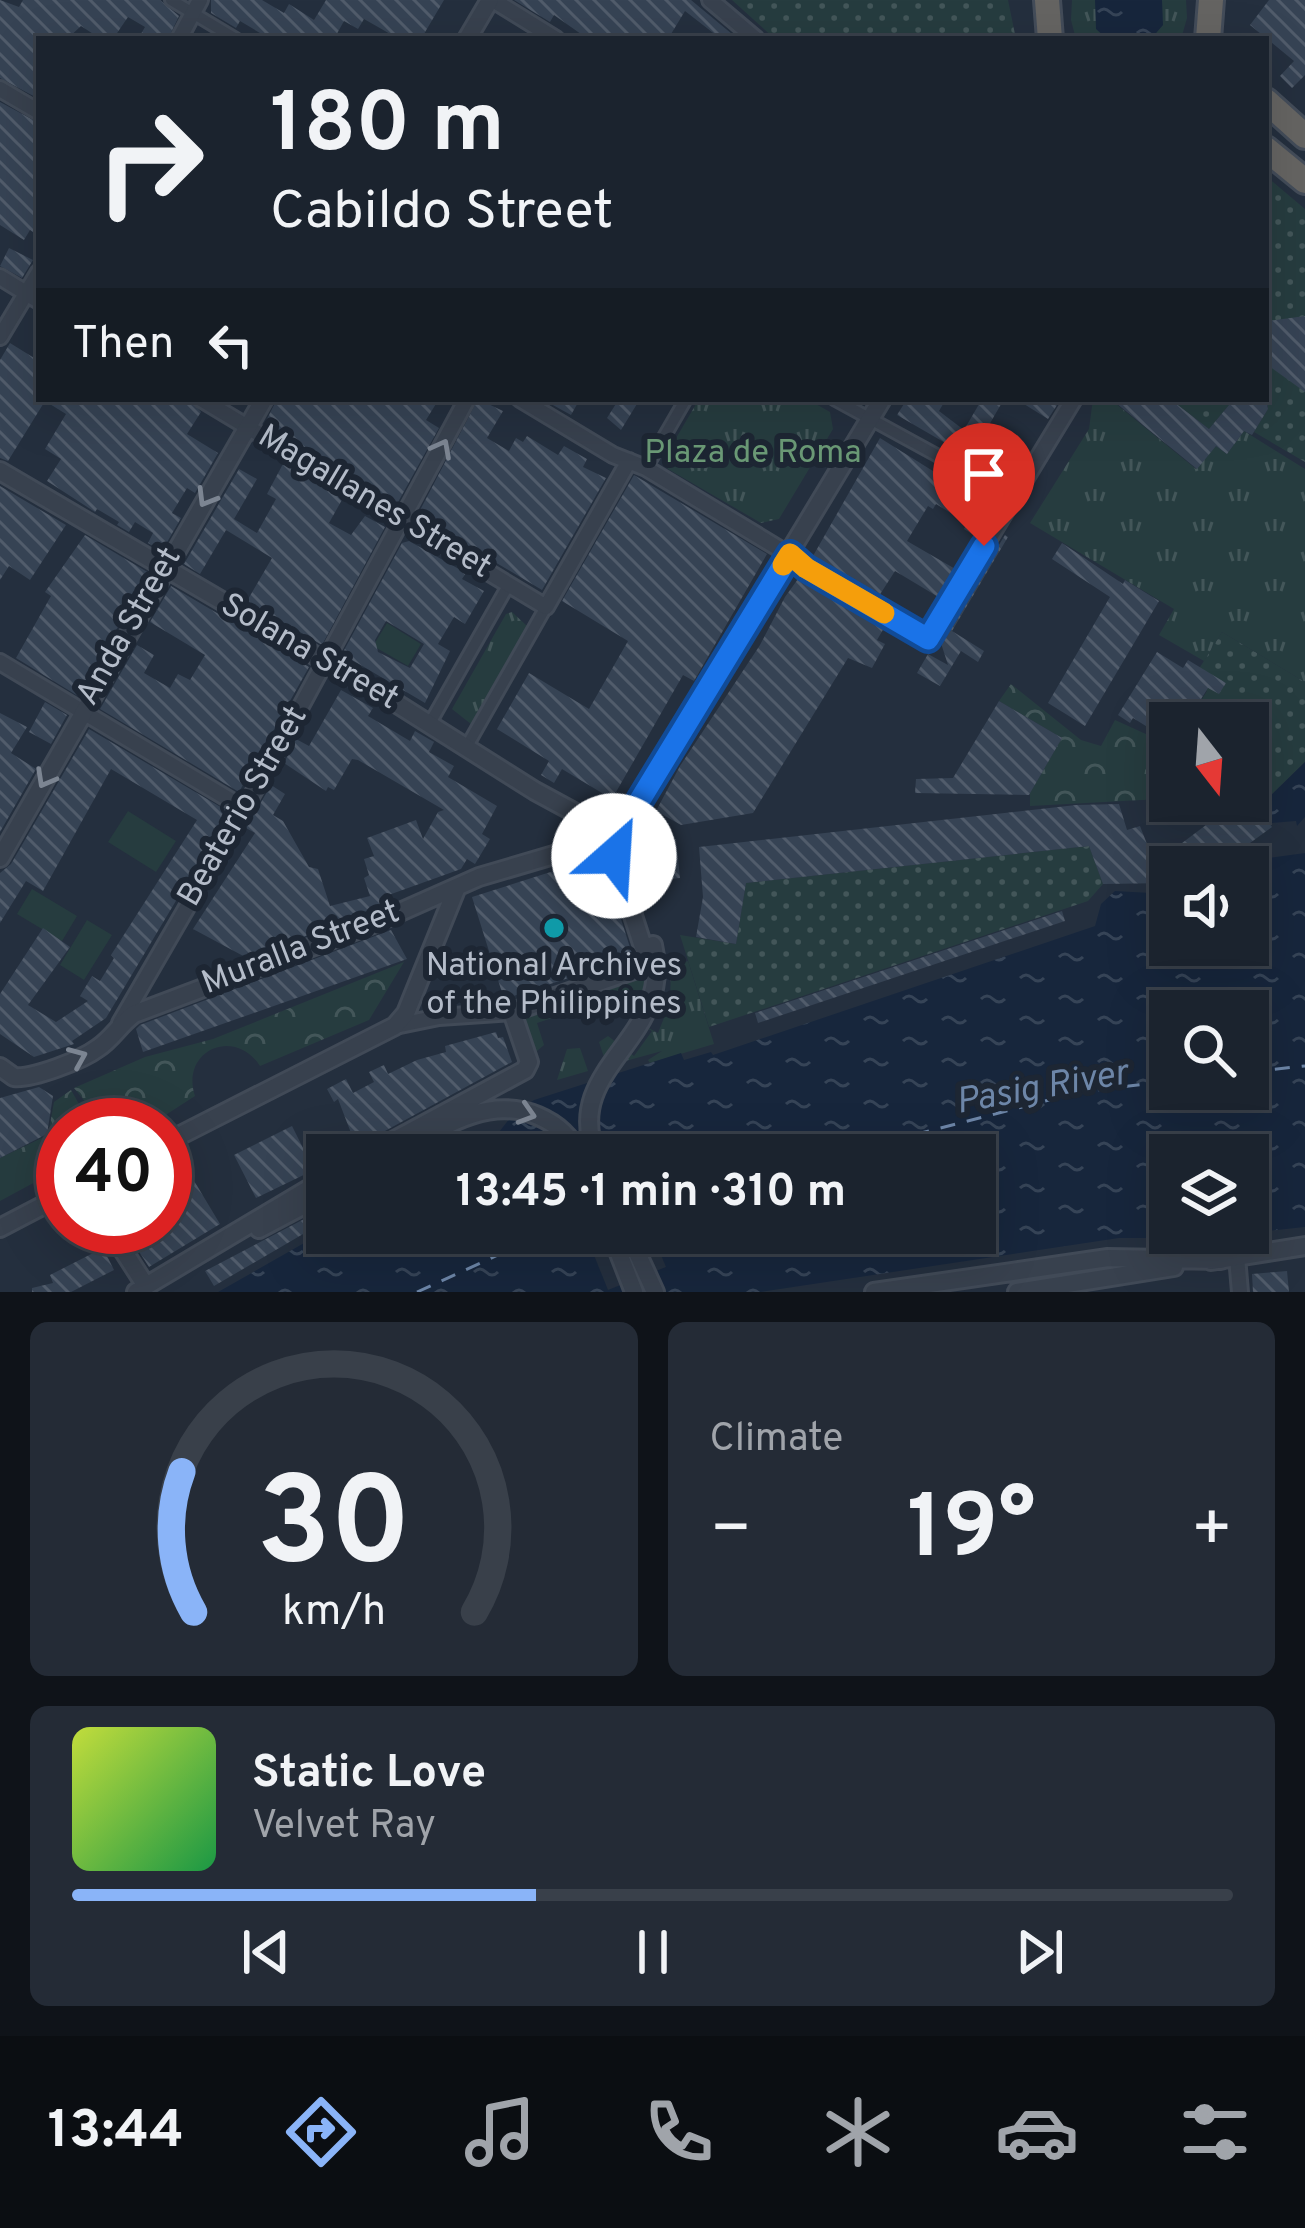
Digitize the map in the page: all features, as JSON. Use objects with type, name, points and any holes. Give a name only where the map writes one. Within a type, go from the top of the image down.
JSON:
[{"type":"highway","points":[[1046,2],[1050,36]]},
{"type":"highway","points":[[1208,36],[1212,3]]},
{"type":"highway","points":[[1212,3],[1227,36]]},
{"type":"highway","points":[[1269,104],[1305,136]]},
{"type":"highway","points":[[1269,152],[1305,182]]},
{"type":"street","points":[[171,0],[196,6],[232,36]]},
{"type":"street","points":[[469,36],[491,0],[551,36]]},
{"type":"street","points":[[710,0],[752,36]]},
{"type":"street","points":[[180,36],[196,6]]},
{"type":"street","points":[[0,89],[36,110]]},
{"type":"street","points":[[0,277],[33,297],[0,337]]},
{"type":"street","name":"Magallanes Street","points":[[206,402],[546,608]]},
{"type":"street","name":"Anda Street","points":[[2,849],[262,402]]},
{"type":"street","name":"Beaterio Street","points":[[120,1023],[326,663],[465,402]]},
{"type":"street","points":[[525,402],[646,468],[928,639],[1072,402]]},
{"type":"street","points":[[646,468],[684,402]]},
{"type":"street","points":[[839,402],[1015,498]]},
{"type":"street","points":[[192,1129],[395,1026],[439,1017],[503,1013],[645,966],[647,959],[614,856],[618,836],[880,402]]},
{"type":"street","points":[[466,746],[629,461]]},
{"type":"street","name":"Solana Street","points":[[0,471],[618,836]]},
{"type":"street","points":[[430,724],[508,584]]},
{"type":"street","points":[[0,662],[244,809]]},
{"type":"street","points":[[590,1134],[591,1101],[644,1018],[657,985],[654,949],[618,836]]},
{"type":"street","name":"Muralla Street","points":[[0,1067],[21,1078],[39,1074],[98,1048],[134,1014],[373,924],[457,887],[618,836]]},
{"type":"street","points":[[395,1026],[406,1013],[457,887]]},
{"type":"street","points":[[406,1134],[525,1070],[530,1062],[503,1013]]},
{"type":"street","points":[[432,1134],[457,1120],[504,1107],[552,1122],[565,1134]]},
{"type":"street","points":[[123,1254],[141,1289],[227,1237],[262,1228],[306,1201]]},
{"type":"street","points":[[0,1228],[36,1210]]},
{"type":"street","points":[[1017,1292],[1305,1246]]},
{"type":"street","points":[[619,1254],[634,1292]]},
{"type":"street","points":[[638,1254],[655,1292]]},
{"type":"street","points":[[874,1292],[1108,1258],[1229,1258]]},
{"type":"street","points":[[1229,1258],[1240,1292]]},
{"type":"green space","points":[[732,0],[1008,0],[1015,36],[772,36]]},
{"type":"green space","points":[[1072,0],[1186,0],[1182,36],[1075,36]]},
{"type":"green space","points":[[1269,179],[1305,209],[1305,462],[1254,432],[1268,409]]},
{"type":"green space","name":"Plaza de Roma","points":[[697,402],[812,402],[830,412],[833,429],[779,519],[761,523],[668,469],[665,457]]},
{"type":"green space","points":[[1093,402],[1114,402],[1196,469],[1216,446],[1227,454],[1244,431],[1305,469],[1305,682],[1222,632],[1204,661],[1159,635],[1174,609],[1030,523],[1089,429]]},
{"type":"green space","points":[[1174,402],[1232,402],[1209,429]]},
{"type":"green space","points":[[512,612],[527,626],[471,724],[452,709],[506,614]]},
{"type":"green space","points":[[387,623],[421,644],[408,666],[373,646]]},
{"type":"green space","points":[[1222,632],[1305,682],[1305,762],[1269,797],[1269,702],[1200,702],[1207,691],[1192,680]]},
{"type":"green space","points":[[1011,684],[1081,740],[1101,746],[1115,720],[1149,735],[1149,800],[1030,806],[1030,793],[1062,738],[999,701]]},
{"type":"green space","points":[[128,811],[176,841],[156,872],[108,842]]},
{"type":"green space","points":[[1089,846],[1103,884],[1088,901],[709,1027],[680,935],[736,944],[746,883]]},
{"type":"green space","points":[[32,889],[77,916],[62,941],[17,914]]},
{"type":"green space","points":[[87,920],[112,935],[84,980],[60,965]]},
{"type":"green space","points":[[688,961],[714,1044],[650,1063],[662,1051],[607,1066],[599,1042],[608,1036],[634,1056],[652,1031],[638,1024],[643,1012],[632,1016],[625,995],[591,1005],[588,995],[650,974],[650,995],[639,1023],[658,1033],[670,1003],[671,966]]},
{"type":"green space","points":[[404,962],[369,1020],[260,1066],[237,1047],[212,1049],[195,1067],[192,1098],[82,1098],[74,1088],[145,1057],[213,1039]]},
{"type":"green space","points":[[560,1004],[564,1014],[537,1023],[544,1045],[531,1056],[518,1017]]},
{"type":"green space","points":[[580,1048],[588,1071],[557,1080],[567,1049]]},
{"type":"green space","points":[[36,1141],[36,1182],[0,1201],[0,1158]]},
{"type":"water","points":[[1095,0],[1162,0],[1163,25],[1154,36],[1104,36],[1096,29]]},
{"type":"water","points":[[1305,762],[1305,817],[1297,826],[1296,821],[1272,823],[1269,797]]},
{"type":"water","name":"Pasig River","points":[[1305,853],[1305,1227],[1269,1231],[1269,1134],[1149,1134],[1149,1238],[1119,1238],[760,1292],[218,1292],[306,1242],[306,1254],[996,1254],[996,1134],[495,1134],[534,1100],[681,1053],[684,1060],[713,1055],[1095,926],[1101,904],[1115,891],[1149,893],[1149,966],[1269,966],[1269,858]]},
{"type":"pier","points":[[593,1254],[661,1254],[666,1267],[608,1290]]},
{"type":"building","points":[[0,0],[19,7],[23,0],[160,0],[179,16],[169,36],[140,36],[145,27],[128,17],[115,36],[96,36],[81,26],[70,36],[36,36],[36,97],[0,78]]},
{"type":"building","points":[[211,0],[262,0],[284,13],[289,4],[314,20],[326,0],[444,0],[423,36],[394,36],[364,19],[358,29],[344,21],[336,36],[265,36],[240,21],[236,28],[211,13]]},
{"type":"building","points":[[514,0],[691,0],[734,36],[717,36],[685,11],[670,36],[584,36],[554,15],[550,22]]},
{"type":"building","points":[[1269,0],[1305,0],[1305,75],[1292,88],[1280,76],[1294,61],[1250,25]]},
{"type":"building","points":[[0,102],[36,121],[36,234],[30,230],[24,240],[0,225]]},
{"type":"building","points":[[9,248],[33,260],[22,278],[0,266]]},
{"type":"building","points":[[1305,316],[1305,392],[1269,366],[1269,321]]},
{"type":"building","points":[[10,343],[36,359],[36,402],[44,402],[8,461],[0,458],[0,360]]},
{"type":"building","points":[[47,402],[193,402],[201,412],[187,434],[218,453],[195,493],[187,488],[172,513],[181,518],[162,551],[148,543],[153,533],[135,522],[129,532],[47,481],[61,459],[45,449],[66,414]]},
{"type":"building","points":[[276,402],[437,402],[426,420],[439,428],[397,504],[265,423]]},
{"type":"building","points":[[476,402],[503,411],[487,438],[509,451],[516,438],[523,442],[527,436],[558,455],[564,446],[587,459],[583,467],[606,478],[542,590],[417,516]]},
{"type":"building","points":[[547,402],[578,402],[571,415]]},
{"type":"building","points":[[617,402],[638,402],[621,430],[607,418]]},
{"type":"building","points":[[905,402],[944,402],[939,411],[964,430],[980,402],[1002,402],[981,439],[1020,463],[1011,481],[897,415]]},
{"type":"building","points":[[1021,402],[1059,402],[1048,419]]},
{"type":"building","points":[[1115,402],[1174,402],[1209,429],[1232,402],[1267,402],[1268,409],[1252,435],[1244,431],[1227,454],[1216,446],[1197,469]]},
{"type":"building","points":[[880,438],[949,481],[953,475],[998,503],[977,537],[964,529],[967,523],[936,504],[933,509],[928,506],[907,541],[957,570],[940,598],[895,571],[879,596],[813,556]]},
{"type":"building","points":[[284,462],[343,498],[329,523],[351,535],[365,516],[385,527],[322,645],[247,601],[272,558],[226,530],[200,574],[184,564],[239,469],[257,479],[234,519],[257,533],[276,499],[267,494]]},
{"type":"building","points":[[634,475],[767,554],[694,681],[683,675],[612,799],[562,769],[554,783],[541,775],[549,761],[497,729],[529,673],[589,709],[628,641],[562,601]]},
{"type":"building","points":[[0,486],[66,525],[30,580],[9,566],[0,580]]},
{"type":"building","points":[[85,535],[149,573],[78,696],[16,658],[51,596],[45,592]]},
{"type":"building","points":[[1005,535],[952,631],[984,651],[978,662],[961,651],[940,686],[917,673],[928,654],[948,665],[940,640]]},
{"type":"building","points":[[409,541],[466,573],[462,579],[484,591],[465,624],[454,617],[438,644],[450,651],[425,703],[342,654],[402,543]],"holes":[[[386,621],[424,644],[410,668],[378,652],[375,640]]]},
{"type":"building","points":[[1062,543],[1123,584],[1125,580],[1159,601],[1085,726],[1048,703],[1110,597],[1052,559]]},
{"type":"building","points":[[805,578],[884,628],[877,640],[885,644],[872,668],[848,658],[753,813],[681,825],[656,811],[785,597],[798,579]]},
{"type":"building","points":[[171,586],[309,667],[239,792],[100,709],[137,645],[154,655],[144,673],[170,688],[178,674],[190,680],[205,655],[150,622]]},
{"type":"building","points":[[1157,652],[1183,668],[1188,660],[1226,683],[1219,694],[1208,688],[1199,702],[1149,702],[1149,728],[1118,715]]},
{"type":"building","points":[[341,690],[373,708],[368,716],[410,741],[415,731],[434,742],[429,752],[454,766],[448,777],[497,806],[482,834],[490,839],[475,864],[467,859],[461,869],[383,897],[385,903],[374,910],[325,923],[327,928],[247,958],[193,929],[255,833],[246,828],[271,785],[285,794],[273,815],[283,821],[309,867],[318,869],[330,906],[370,896],[364,859],[374,856],[367,838],[416,820],[423,839],[438,812],[444,810],[358,760],[352,759],[334,790],[328,787],[326,791],[284,763],[296,739],[309,746]]},
{"type":"building","points":[[999,701],[1062,738],[1029,795],[915,793],[916,779],[953,778]]},
{"type":"building","points":[[45,702],[67,715],[51,744],[29,732]]},
{"type":"building","points":[[0,713],[27,727],[11,753],[36,769],[0,832]]},
{"type":"building","points":[[89,729],[229,812],[106,1018],[74,1044],[34,1057],[0,1034],[0,994],[43,928],[70,947],[28,1005],[56,1022],[88,1001],[80,996],[92,976],[100,981],[114,958],[111,955],[197,820],[111,769],[43,891],[26,881],[0,923],[0,873],[11,864]]},
{"type":"building","points":[[1119,804],[1127,830],[1140,826],[1147,844],[1182,843],[1210,822],[1268,822],[1272,827],[1246,846],[1149,846],[1149,883],[1103,884],[1089,846],[746,883],[736,944],[696,937],[703,897],[699,847]]},
{"type":"building","points":[[676,839],[680,878],[655,881],[651,842]]},
{"type":"building","name":"National Archives of the Philippines","points":[[601,856],[633,957],[504,999],[472,897]]},
{"type":"building","points":[[1062,911],[1065,921],[758,1023],[755,1013]]},
{"type":"building","points":[[391,930],[407,959],[143,1052],[136,1029],[140,1025]]},
{"type":"building","points":[[496,1032],[498,1038],[503,1037],[512,1062],[379,1134],[349,1134],[338,1099],[334,1102],[327,1089],[346,1079],[353,1093],[374,1082],[369,1072],[384,1065],[388,1074],[446,1052],[445,1046]]},
{"type":"building","points":[[39,1087],[53,1096],[36,1098],[36,1140],[0,1158],[0,1098]]},
{"type":"building","points":[[292,1126],[306,1154],[306,1174],[256,1198],[234,1155]]},
{"type":"building","points":[[192,1177],[220,1224],[192,1241]]},
{"type":"building","points":[[306,1218],[306,1232],[214,1286],[205,1271]]},
{"type":"building","points":[[91,1254],[106,1254],[114,1270],[71,1292],[32,1292],[32,1288],[53,1283],[50,1275]]},
{"type":"building","points":[[141,1254],[170,1254],[149,1267]]},
{"type":"building","points":[[1287,1271],[1289,1292],[1253,1292],[1252,1274]]},
{"type":"ferry route","points":[[1269,1070],[1305,1066]]},
{"type":"ferry route","points":[[917,1134],[1080,1092],[1149,1084]]},
{"type":"ferry route","points":[[417,1292],[501,1254]]},
{"type":"slow traffic","points":[[783,565],[790,554],[884,613]]},
{"type":"place","name":"National Archives of the Philippines","points":[[554,928]]},
{"type":"route","points":[[614,856],[618,836],[790,554],[928,639],[984,546]]}]
